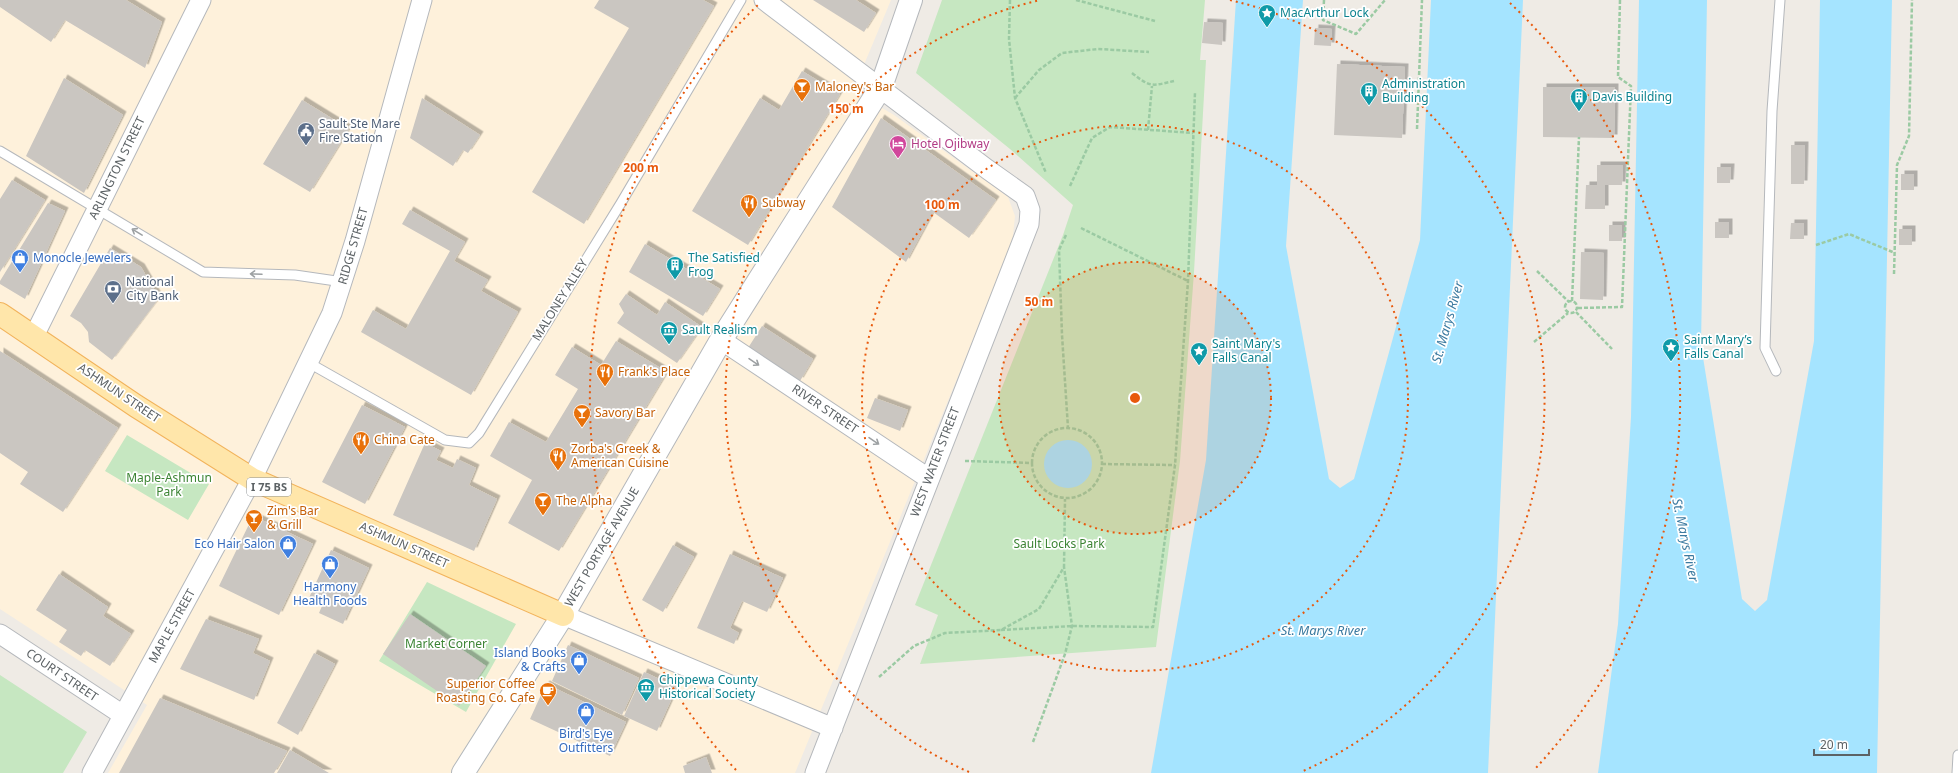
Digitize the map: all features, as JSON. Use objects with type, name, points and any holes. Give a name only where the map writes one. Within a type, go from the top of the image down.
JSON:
[{"type":"main road","name":"ASHMUN STREET","points":[[0,314],[136,406],[252,479],[563,615]]},
{"type":"street","name":"ARLINGTON STREET","points":[[34,336],[201,0]]},
{"type":"street","name":"RIDGE STREET","points":[[252,479],[332,313],[343,282],[422,0]]},
{"type":"street","points":[[764,0],[880,87]]},
{"type":"street","name":"WEST PORTAGE AVENUE","points":[[464,773],[563,615],[721,340],[880,87],[911,0]]},
{"type":"street","name":"WEST WATER STREET","points":[[814,773],[833,728],[928,478],[1029,224],[1030,210],[1025,196],[987,169],[880,87]]},
{"type":"street","name":"RIVER STREET","points":[[721,340],[928,478]]},
{"type":"street","name":"MAPLE STREET","points":[[92,773],[252,479]]},
{"type":"street","name":"ASHMUN STREET","points":[[563,615],[833,728]]},
{"type":"street","name":"COURT STREET","points":[[0,634],[123,715]]},
{"type":"lane","name":"MALONEY ALLEY","points":[[309,363],[445,440],[469,443],[479,433],[621,202],[741,0]]},
{"type":"lane","points":[[1776,371],[1765,348],[1772,111],[1780,0]]},
{"type":"lane","points":[[1,152],[203,272],[295,275],[343,282]]},
{"type":"lane","points":[[1957,773],[1958,755]]},
{"type":"path","points":[[1010,0],[1009,39],[1015,98],[1046,172]]},
{"type":"path","points":[[1076,0],[1155,21]]},
{"type":"path","points":[[1324,0],[1323,20],[1356,34],[1385,0]]},
{"type":"path","points":[[1417,128],[1422,0]]},
{"type":"path","points":[[1578,308],[1622,307],[1630,86],[1618,77],[1620,0]]},
{"type":"path","points":[[1894,274],[1897,165],[1909,136],[1912,0]]},
{"type":"path","points":[[1015,98],[1039,70],[1062,53],[1098,49],[1149,52]]},
{"type":"path","points":[[1132,73],[1143,82],[1152,86],[1174,81]]},
{"type":"path","points":[[1148,130],[1152,86]]},
{"type":"path","points":[[879,677],[914,646],[945,633],[1072,626],[1153,627],[1175,464],[1188,281],[1193,133],[1196,92]]},
{"type":"path","points":[[1070,186],[1092,138],[1110,127],[1193,133]]},
{"type":"path","points":[[1568,313],[1565,307],[1570,301],[1579,137]]},
{"type":"path","points":[[1081,228],[1188,281]]},
{"type":"path","points":[[1816,245],[1849,234],[1895,253]]},
{"type":"path","points":[[1066,235],[1059,250],[1062,335],[1068,428]]},
{"type":"path","points":[[1537,271],[1570,301],[1577,304],[1578,308]]},
{"type":"path","points":[[1576,312],[1578,308]]},
{"type":"path","points":[[1534,342],[1568,313],[1576,312]]},
{"type":"path","points":[[1576,312],[1612,349]]},
{"type":"path","points":[[1068,428],[1079,430],[1089,436],[1097,444],[1102,455],[1100,478],[1093,487],[1084,494],[1065,499],[1051,494],[1042,487],[1035,477],[1032,463],[1033,454],[1038,444],[1046,435],[1056,430],[1068,428]]},
{"type":"path","points":[[965,461],[1032,463]]},
{"type":"path","points":[[1102,464],[1175,464]]},
{"type":"path","points":[[1033,742],[1065,654],[1072,626],[1064,566],[1065,499]]},
{"type":"path","points":[[1001,630],[1039,609],[1064,566]]},
{"type":"shaded area","points":[[0,0],[891,0],[853,91],[894,115],[1008,197],[1015,216],[1012,245],[795,773],[108,773],[147,705],[0,609]]},
{"type":"green space","name":"Sault Locks Park","points":[[942,0],[1205,0],[1200,60],[1206,60],[1194,272],[1180,461],[1156,647],[920,664],[938,615],[915,605],[1063,235],[1073,205],[1010,149],[916,73]]},
{"type":"green space","name":"Maple-Ashmun Park","points":[[127,435],[209,484],[188,520],[105,471]]},
{"type":"green space","name":"Market Corner","points":[[427,582],[516,624],[466,712],[379,661]]},
{"type":"green space","points":[[0,675],[87,732],[63,773],[0,773]]},
{"type":"water","name":"St. Marys River","points":[[1236,0],[1303,0],[1286,246],[1329,479],[1340,488],[1354,479],[1420,240],[1431,0],[1523,0],[1488,773],[1151,773],[1206,460]]},
{"type":"water","name":"St. Marys River","points":[[1639,0],[1707,0],[1701,345],[1742,599],[1755,611],[1767,600],[1814,341],[1820,0],[1892,0],[1877,773],[1598,773],[1618,624],[1631,417]]},
{"type":"water","points":[[1068,440],[1077,442],[1085,447],[1090,455],[1092,464],[1090,473],[1085,481],[1077,486],[1068,488],[1059,486],[1051,481],[1046,473],[1044,464],[1046,455],[1051,447],[1059,442]]},
{"type":"building","points":[[0,0],[126,0],[162,22],[145,68],[65,20],[51,42],[0,7]]},
{"type":"building","points":[[599,0],[703,0],[714,6],[584,224],[532,192],[629,28],[594,8]]},
{"type":"building","points":[[813,0],[856,0],[876,13],[864,32]]},
{"type":"building","points":[[1204,22],[1223,23],[1222,45],[1202,43]]},
{"type":"building","points":[[1315,28],[1332,29],[1331,46],[1314,45]]},
{"type":"building","name":"Administration Building","points":[[1337,64],[1405,67],[1402,138],[1334,135]]},
{"type":"building","points":[[802,71],[840,94],[748,245],[692,211],[760,98],[779,110]]},
{"type":"building","points":[[64,78],[123,115],[84,193],[26,156]]},
{"type":"building","name":"Davis Building","points":[[1543,87],[1615,87],[1614,138],[1543,137]]},
{"type":"building","points":[[422,98],[480,135],[468,153],[463,150],[453,166],[410,138]]},
{"type":"building","name":"Sault Ste Mare Fire Station","points":[[302,100],[349,129],[310,192],[263,164]]},
{"type":"building","name":"Hotel Ojibway","points":[[881,118],[996,200],[969,238],[933,212],[906,262],[832,207]]},
{"type":"building","points":[[1791,145],[1805,145],[1804,184],[1791,184]]},
{"type":"building","points":[[1597,165],[1623,165],[1622,185],[1605,185],[1605,209],[1585,209],[1586,185],[1597,185]]},
{"type":"building","points":[[1717,167],[1731,167],[1730,183],[1717,183]]},
{"type":"building","points":[[1901,174],[1914,174],[1914,190],[1901,190]]},
{"type":"building","points":[[12,180],[45,200],[0,272],[0,199]]},
{"type":"building","points":[[48,203],[65,211],[25,299],[0,284],[0,281]]},
{"type":"building","points":[[410,210],[465,242],[454,261],[488,280],[481,291],[518,312],[471,395],[361,332],[373,310],[406,329],[450,251],[402,224]]},
{"type":"building","points":[[1715,222],[1729,222],[1729,238],[1715,238]]},
{"type":"building","points":[[1791,223],[1804,223],[1804,239],[1790,239]]},
{"type":"building","points":[[1609,225],[1622,225],[1622,241],[1609,241]]},
{"type":"building","points":[[1899,229],[1912,229],[1912,245],[1899,245]]},
{"type":"building","name":"The Satisfied Frog","points":[[645,244],[720,289],[703,316],[629,272]]},
{"type":"building","points":[[110,248],[141,267],[159,298],[112,360],[89,342],[88,332],[81,323],[70,316]]},
{"type":"building","points":[[1581,252],[1604,253],[1603,300],[1580,299]]},
{"type":"building","name":"Sault Realism","points":[[626,294],[657,315],[665,302],[702,327],[677,363],[617,323],[624,313],[619,304]]},
{"type":"building","points":[[762,326],[813,359],[800,381],[748,348]]},
{"type":"building","points":[[616,341],[667,372],[559,551],[508,523],[532,480],[490,456],[509,422],[546,442],[578,389],[555,375],[572,347],[601,365]]},
{"type":"building","points":[[0,351],[118,428],[63,512],[20,484],[28,472],[0,453]]},
{"type":"building","points":[[875,398],[908,410],[900,431],[867,418]]},
{"type":"building","points":[[362,405],[405,427],[365,504],[322,482]]},
{"type":"building","points":[[425,443],[441,451],[436,460],[453,468],[457,459],[476,468],[469,485],[497,499],[474,551],[393,515]]},
{"type":"building","points":[[253,516],[313,544],[279,615],[219,586]]},
{"type":"building","points":[[673,545],[694,557],[663,612],[642,600]]},
{"type":"building","points":[[331,550],[369,568],[343,624],[319,613],[322,606],[308,600]]},
{"type":"building","points":[[730,554],[783,578],[767,612],[742,601],[730,628],[739,633],[734,644],[697,628]]},
{"type":"building","points":[[59,574],[108,607],[103,616],[131,634],[110,666],[85,650],[81,656],[59,642],[67,630],[36,610]]},
{"type":"building","points":[[410,614],[486,666],[459,706],[383,654]]},
{"type":"building","points":[[206,619],[259,639],[253,653],[270,661],[254,700],[180,669]]},
{"type":"building","points":[[568,645],[639,678],[622,715],[552,681]]},
{"type":"building","points":[[314,653],[335,664],[298,735],[277,723]]},
{"type":"building","points":[[644,672],[677,687],[657,731],[624,716]]},
{"type":"building","points":[[546,684],[626,722],[610,756],[530,719]]},
{"type":"building","points":[[160,698],[287,751],[274,773],[119,773]]},
{"type":"building","points":[[290,750],[329,773],[277,773]]},
{"type":"building","points":[[706,757],[712,773],[685,773],[683,766]]},
{"type":"place","name":"MacArthur Lock","points":[[1267,28]]},
{"type":"place","name":"Maloney's Bar","points":[[802,102]]},
{"type":"place","name":"Administration Building","points":[[1369,106]]},
{"type":"place","name":"Davis Building","points":[[1579,112]]},
{"type":"place","name":"Sault Ste Mare Fire Station","points":[[306,146]]},
{"type":"place","name":"Hotel Ojibway","points":[[898,159]]},
{"type":"place","name":"Subway","points":[[749,218]]},
{"type":"place","name":"Monocle Jewelers","points":[[20,273]]},
{"type":"place","name":"The Satisfied Frog","points":[[675,280]]},
{"type":"place","name":"National City Bank","points":[[113,304]]},
{"type":"place","name":"Sault Realism","points":[[669,345]]},
{"type":"place","name":"Saint Mary’s Falls Canal","points":[[1671,362]]},
{"type":"place","name":"Saint Mary's Falls Canal","points":[[1199,366]]},
{"type":"place","name":"Frank's Place","points":[[605,387]]},
{"type":"place","name":"Savory Bar","points":[[582,428]]},
{"type":"place","name":"China Cate","points":[[361,455]]},
{"type":"place","name":"Zorba's Greek & American Cuisine","points":[[558,471]]},
{"type":"place","name":"The Alpha","points":[[543,516]]},
{"type":"place","name":"Zim's Bar & Grill","points":[[254,533]]},
{"type":"place","name":"Eco Hair Salon","points":[[288,559]]},
{"type":"place","name":"Harmony Health Foods","points":[[330,579]]},
{"type":"place","name":"Island Books & Crafts","points":[[579,675]]},
{"type":"place","name":"Chippewa County Historical Society","points":[[646,702]]},
{"type":"place","name":"Superior Coffee Roasting Co. Cafe","points":[[548,706]]},
{"type":"place","name":"Bird's Eye Outfitters","points":[[586,726]]}]
